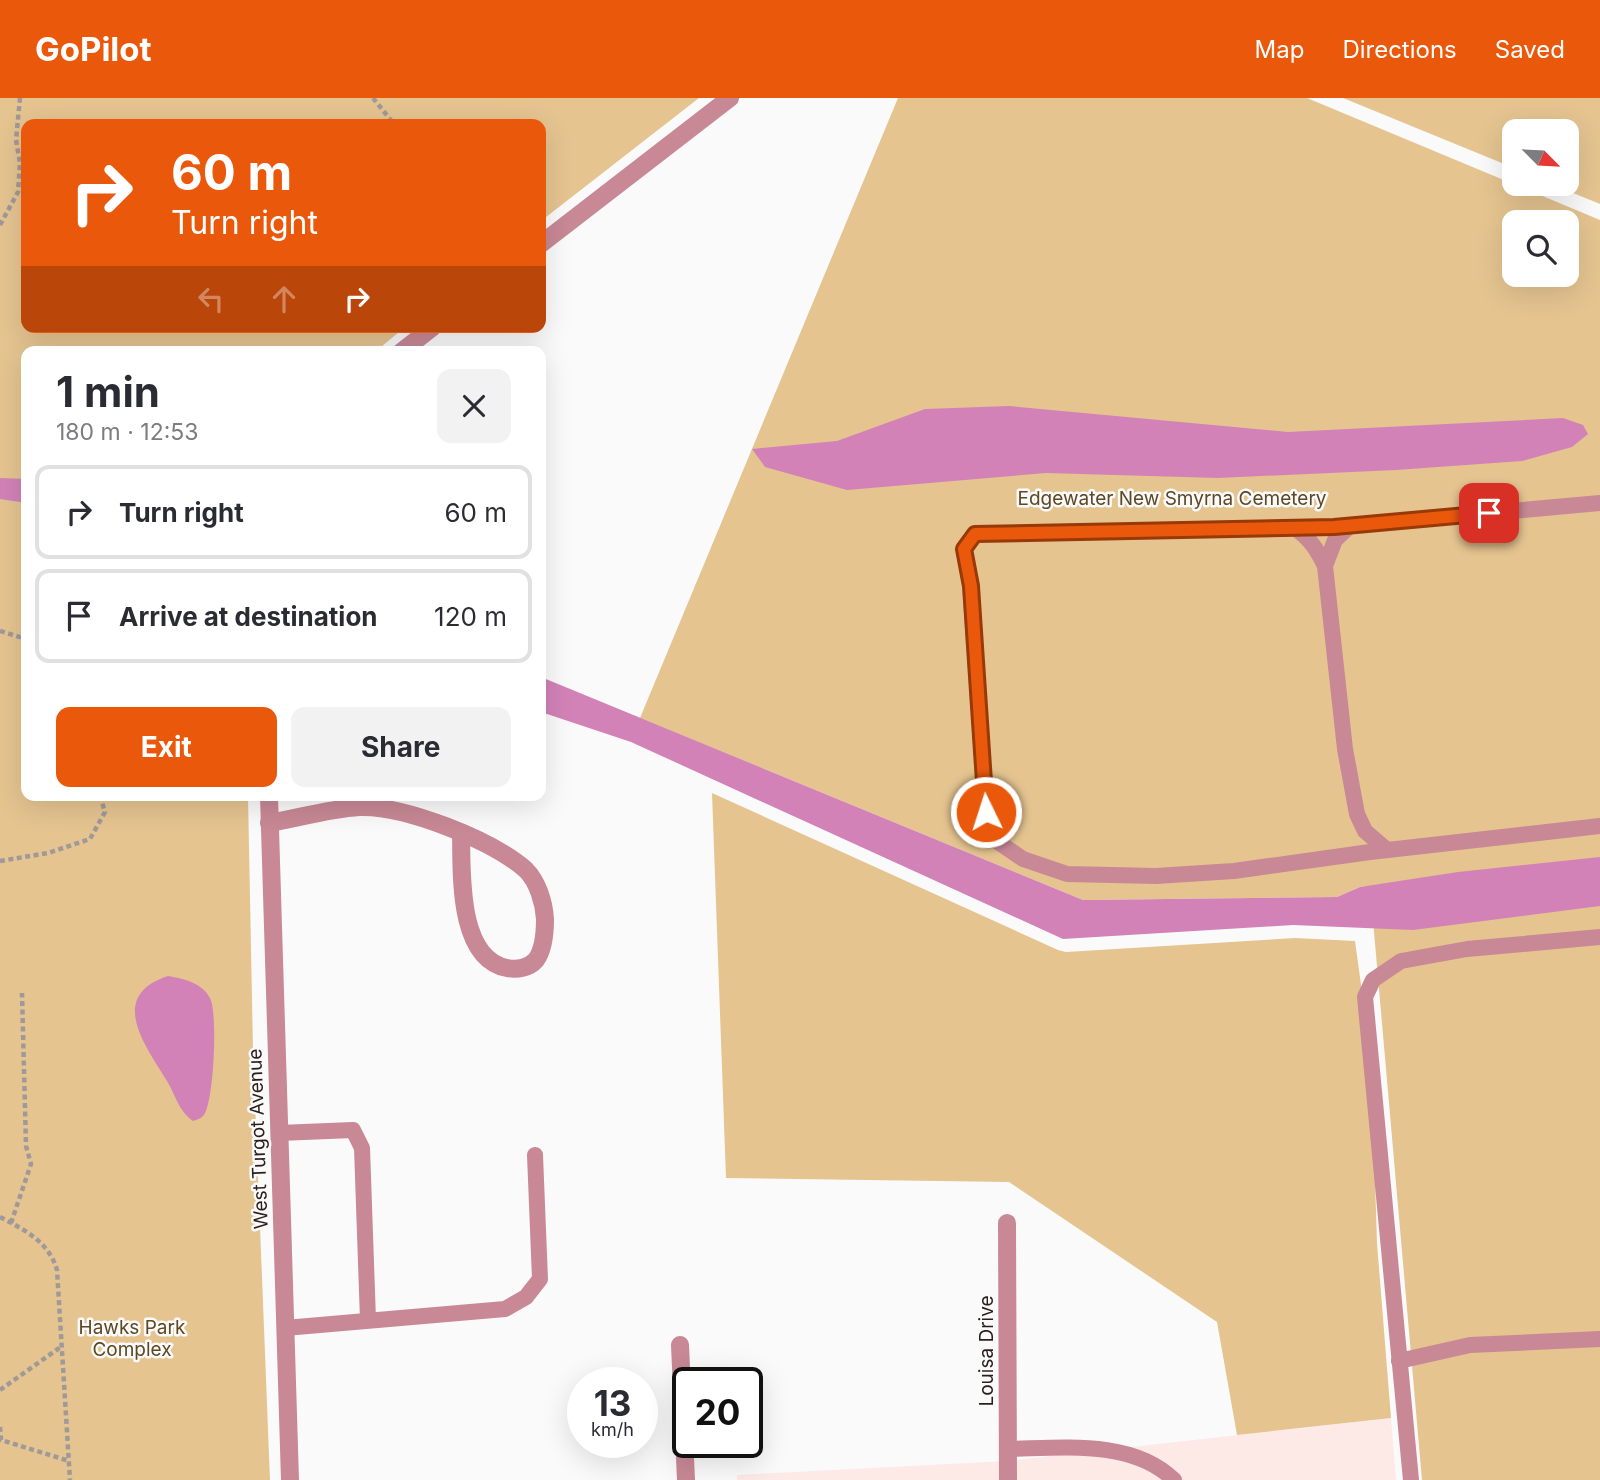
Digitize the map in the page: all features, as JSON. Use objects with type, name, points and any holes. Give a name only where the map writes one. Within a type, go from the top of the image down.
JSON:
[{"type":"street","points":[[546,240],[730,98]]},
{"type":"street","points":[[409,346],[425,333]]},
{"type":"street","name":"West Turgot Avenue","points":[[268,801],[290,1480]]},
{"type":"street","points":[[269,823],[359,807],[402,812],[461,833],[479,841],[527,871],[539,891],[545,929],[535,961],[524,969],[509,969],[491,964],[481,953],[473,937],[467,917],[462,879],[461,833]]},
{"type":"street","name":"Louisa Drive","points":[[1007,1223],[1008,1480]]},
{"type":"street","points":[[680,1345],[686,1480]]},
{"type":"lane","points":[[1600,503],[1294,528],[975,534],[964,549],[971,586],[986,812],[998,842],[1023,859],[1067,874],[1156,876],[1234,871],[1387,850],[1600,826]]},
{"type":"lane","points":[[1325,566],[1335,540],[1351,525]]},
{"type":"lane","points":[[1294,528],[1307,536],[1317,548],[1325,566],[1345,749],[1357,814],[1365,831],[1387,850]]},
{"type":"lane","points":[[1410,1480],[1365,997],[1373,980],[1401,961],[1466,948],[1600,937]]},
{"type":"lane","points":[[279,1133],[353,1130],[362,1148],[368,1320]]},
{"type":"lane","points":[[285,1328],[505,1309],[526,1297],[540,1279],[536,1155]]},
{"type":"lane","points":[[1399,1361],[1470,1345],[1600,1339]]},
{"type":"lane","points":[[1008,1449],[1073,1448],[1131,1454],[1164,1471],[1174,1480]]},
{"type":"path","points":[[0,225],[18,192],[20,163],[16,140],[20,98]]},
{"type":"path","points":[[373,98],[390,119]]},
{"type":"path","points":[[0,631],[21,637]]},
{"type":"path","points":[[0,861],[48,853],[90,839],[105,812],[102,801]]},
{"type":"path","points":[[11,1223],[31,1164],[26,1146],[22,993]]},
{"type":"path","points":[[0,1217],[25,1230],[53,1256],[57,1270],[71,1480]]},
{"type":"path","points":[[0,1390],[62,1346]]},
{"type":"path","points":[[0,1427],[1,1440],[69,1461]]},
{"type":"shaded area","points":[[1009,406],[1288,432],[1563,418],[1583,425],[1588,434],[1572,447],[1522,461],[1218,478],[1046,473],[847,490],[765,467],[752,449],[837,441],[925,409]]},
{"type":"shaded area","points":[[0,478],[21,479],[21,502],[0,499]]},
{"type":"shaded area","points":[[546,679],[1083,900],[1337,897],[1360,887],[1458,872],[1600,857],[1600,906],[1413,930],[1293,925],[1063,939],[631,742],[546,714]]},
{"type":"shaded area","points":[[168,976],[197,985],[210,998],[212,1007],[214,1039],[210,1095],[203,1116],[193,1121],[181,1107],[149,1052],[136,1022],[135,1009],[139,996],[150,985]]},
{"type":"shaded area","points":[[1391,1418],[1396,1480],[737,1480],[737,1475],[1007,1461]]},
{"type":"green space","name":"Hawks Park Complex","points":[[0,98],[699,98],[546,217],[546,119],[21,119],[21,333],[398,333],[382,346],[21,346],[21,801],[248,801],[253,1049],[270,1480],[0,1480]]},
{"type":"green space","name":"Edgewater New Smyrna Cemetery","points":[[898,98],[1307,98],[1502,179],[1502,196],[1542,196],[1576,210],[1502,210],[1502,287],[1579,287],[1579,211],[1600,220],[1600,1480],[1422,1480],[1370,886],[1360,887],[1337,897],[1083,900],[640,718]]},
{"type":"green space","points":[[1343,98],[1600,98],[1600,204],[1579,195],[1579,119],[1502,119],[1502,163]]},
{"type":"green space","points":[[712,793],[1066,952],[1295,938],[1355,941],[1371,1057],[1377,1243],[1391,1418],[1237,1435],[1217,1322],[1009,1182],[726,1178]]},
{"type":"route","points":[[986,812],[971,586],[964,549],[975,534],[1334,527],[1489,513]]}]
